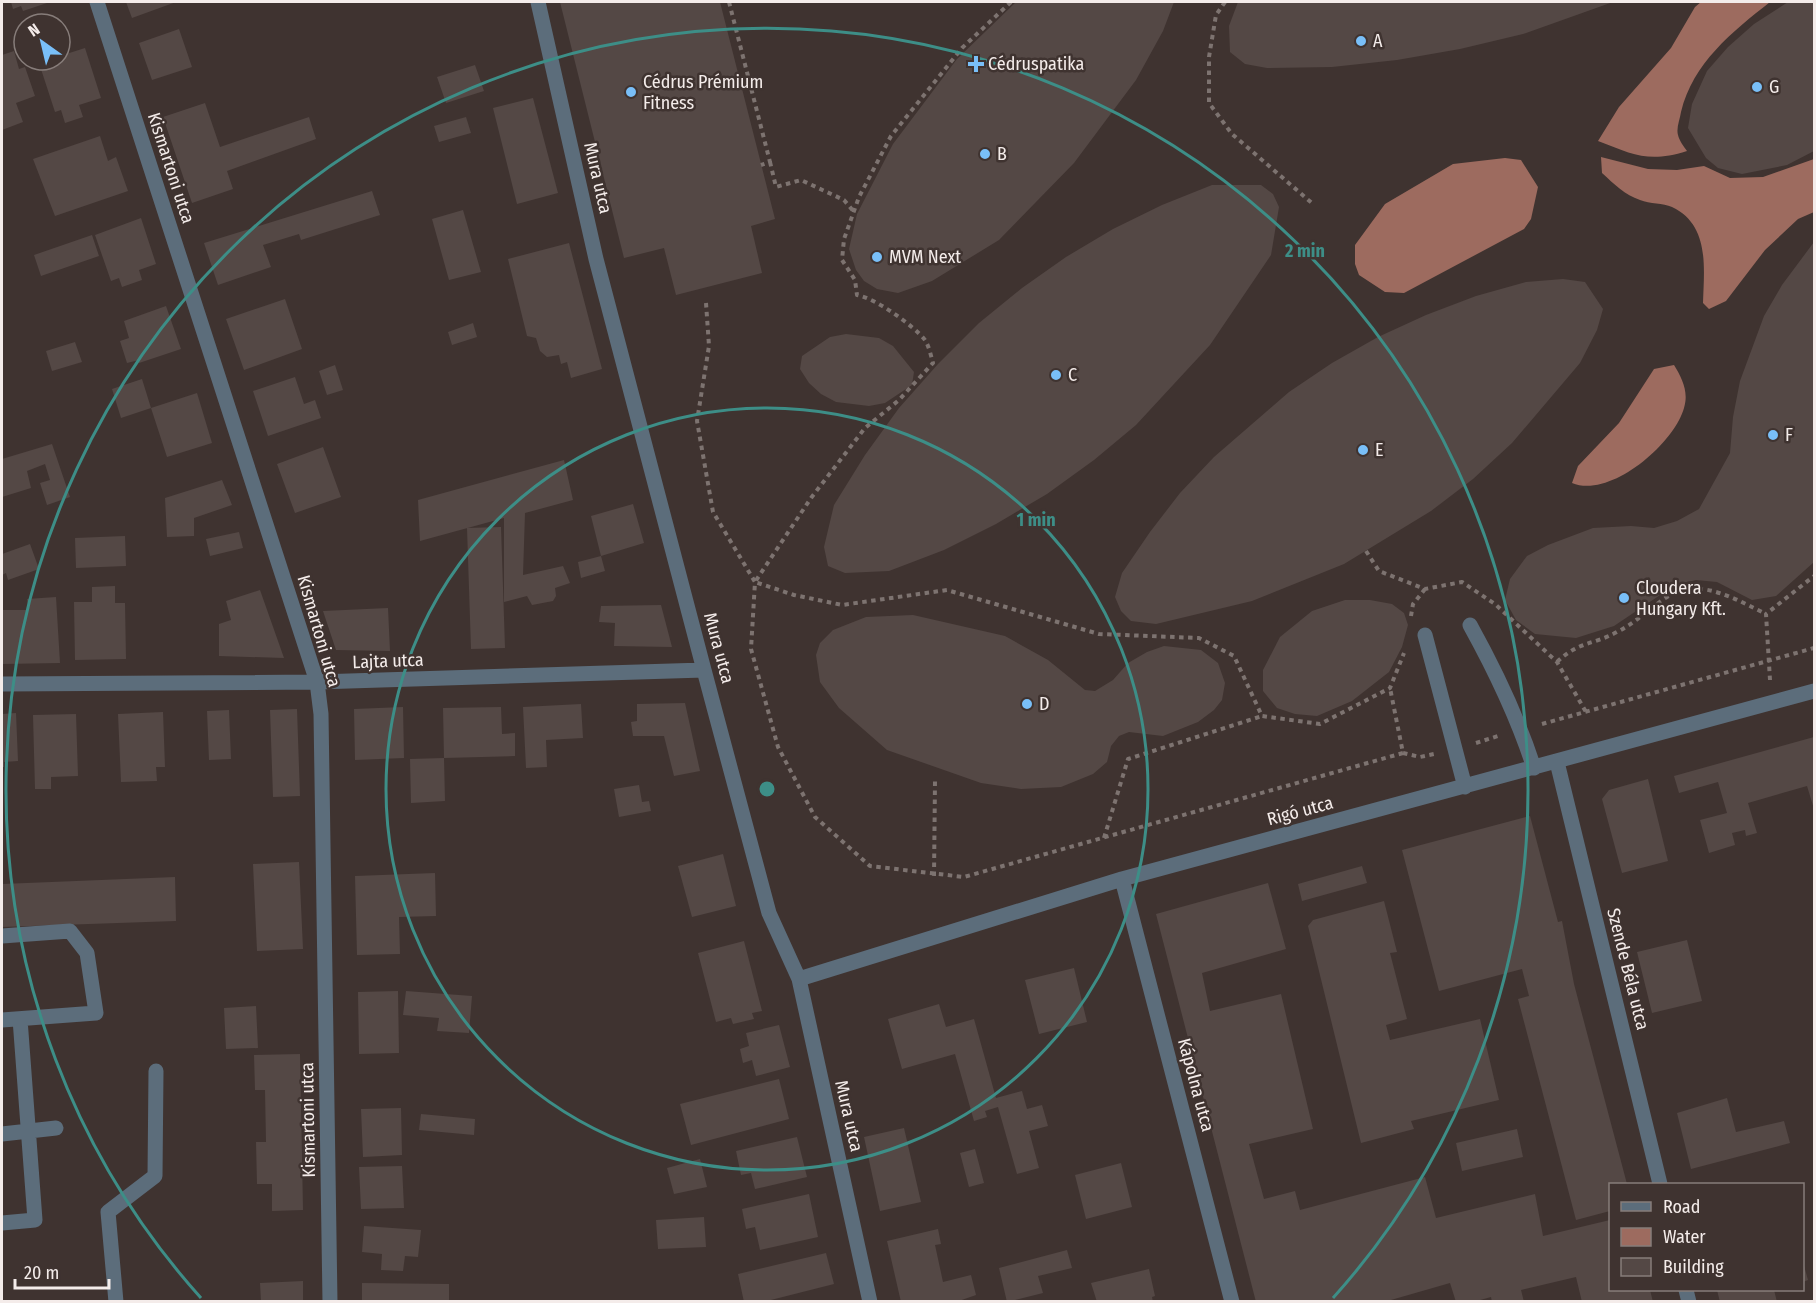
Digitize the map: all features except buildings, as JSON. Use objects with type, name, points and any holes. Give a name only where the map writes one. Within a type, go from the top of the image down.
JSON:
[{"type":"street","name":"Kismartoni utca","points":[[97,2],[317,682],[321,714],[330,1302]]},
{"type":"street","name":"Mura utca","points":[[538,2],[596,259],[704,670],[769,913],[799,979],[870,1302]]},
{"type":"street","points":[[1470,625],[1497,673],[1521,729],[1534,768]]},
{"type":"street","points":[[1425,635],[1465,787]]},
{"type":"street","name":"Lajta utca","points":[[2,684],[317,682],[704,670]]},
{"type":"street","name":"Rigó utca","points":[[799,979],[1122,879],[1815,691]]},
{"type":"street","name":"Szende Béla utca","points":[[1557,762],[1660,1183]]},
{"type":"street","name":"Kápolna utca","points":[[1122,879],[1232,1302]]},
{"type":"street","points":[[2,936],[70,932],[87,953],[96,1013],[2,1020]]},
{"type":"street","points":[[2,1223],[35,1220],[21,1019]]},
{"type":"street","points":[[116,1302],[108,1212],[155,1176],[156,1071]]},
{"type":"street","points":[[2,1134],[56,1128]]},
{"type":"path","points":[[729,2],[776,188],[801,180],[844,200],[854,212]]},
{"type":"path","points":[[1011,2],[962,48],[891,136],[859,197],[844,238],[842,260],[855,280],[857,295],[867,297],[884,308],[926,341],[933,363],[898,400],[865,428],[811,498],[755,582],[752,649],[778,747],[815,817],[870,866],[934,876],[964,877],[1403,753],[1420,757],[1455,749],[1815,648]]},
{"type":"path","points":[[1225,2],[1216,15],[1209,57],[1209,103],[1232,134],[1313,204]]},
{"type":"path","points":[[761,165],[770,162]]},
{"type":"path","points":[[706,303],[709,346],[697,421],[712,512],[755,582],[794,595],[842,605],[947,590],[1099,634],[1199,638],[1234,656],[1262,716]]},
{"type":"path","points":[[1366,552],[1379,571],[1425,589],[1462,582],[1495,604],[1557,662],[1586,712]]},
{"type":"path","points":[[1766,614],[1815,576]]},
{"type":"path","points":[[1557,662],[1572,648],[1617,632],[1672,594],[1693,588],[1729,596],[1766,614]]},
{"type":"path","points":[[1410,623],[1413,604],[1425,589]]},
{"type":"path","points":[[1766,614],[1771,703]]},
{"type":"path","points":[[1403,753],[1390,688],[1408,643]]},
{"type":"path","points":[[1103,838],[1128,759],[1262,716],[1320,723],[1390,688]]},
{"type":"path","points":[[934,781],[934,876]]},
{"type":"water","points":[[1701,2],[1770,2],[1728,37],[1695,78],[1687,94],[1677,129],[1679,139],[1687,151],[1674,155],[1642,156],[1598,141],[1619,107],[1671,48],[1695,7]]},
{"type":"water","points":[[1601,157],[1648,169],[1677,170],[1704,166],[1730,178],[1763,177],[1814,159],[1814,212],[1798,219],[1765,250],[1726,301],[1709,309],[1703,303],[1704,262],[1699,236],[1693,225],[1672,207],[1640,200],[1620,189],[1602,173]]},
{"type":"water","points":[[1505,158],[1521,160],[1538,187],[1531,219],[1524,229],[1404,293],[1385,292],[1359,275],[1355,264],[1355,245],[1385,204],[1453,164]]},
{"type":"water","points":[[1674,365],[1684,385],[1686,396],[1678,422],[1668,437],[1639,465],[1622,476],[1587,486],[1572,483],[1578,466],[1619,423],[1654,369]]},
{"type":"place","name":"A","points":[[1361,41]]},
{"type":"place","name":"Cédruspatika","points":[[976,64]]},
{"type":"place","name":"G","points":[[1757,87]]},
{"type":"place","name":"Cédrus Prémium Fitness","points":[[631,92]]},
{"type":"place","name":"B","points":[[985,154]]},
{"type":"place","name":"MVM Next","points":[[877,257]]},
{"type":"place","name":"C","points":[[1056,375]]},
{"type":"place","name":"F","points":[[1773,435]]},
{"type":"place","name":"E","points":[[1363,450]]},
{"type":"place","name":"Cloudera Hungary Kft.","points":[[1624,598]]},
{"type":"place","name":"D","points":[[1027,704]]}]
